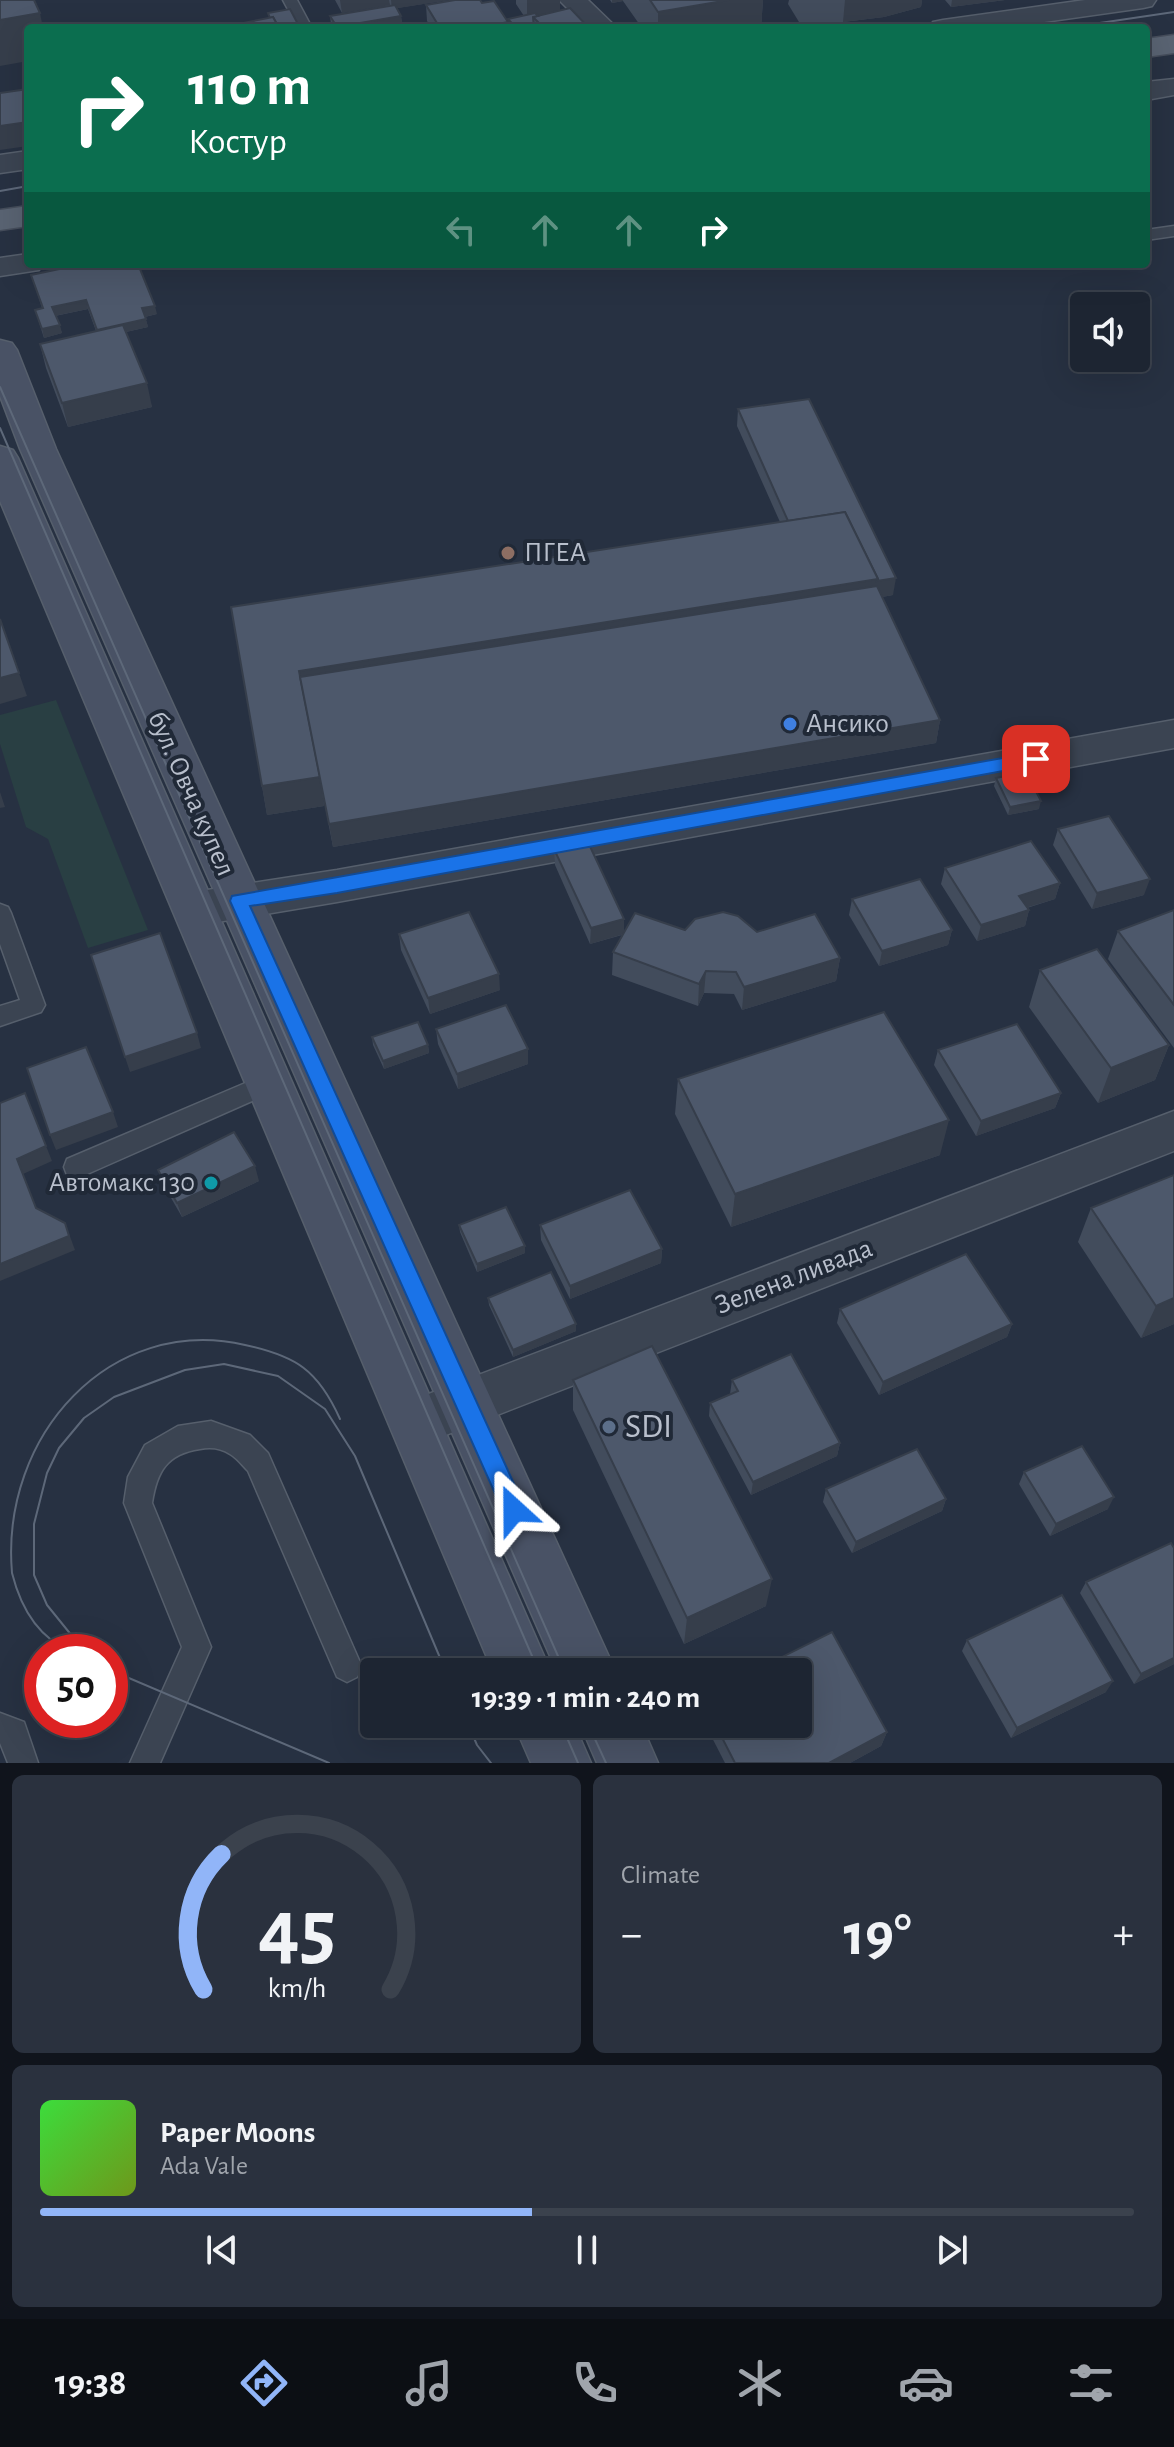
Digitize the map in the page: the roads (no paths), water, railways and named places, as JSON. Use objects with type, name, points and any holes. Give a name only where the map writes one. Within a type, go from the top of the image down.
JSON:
[{"type":"main road","points":[[1150,47],[1174,44]]},
{"type":"main road","points":[[0,220],[24,217]]},
{"type":"main road","name":"бул. Овча купел","points":[[0,350],[10,456],[217,905],[466,1402],[581,1658]]},
{"type":"main road","name":"бул. Овча купел","points":[[217,905],[269,1083],[516,1658]]},
{"type":"main road","points":[[550,1738],[561,1763]]},
{"type":"main road","points":[[616,1738],[628,1763]]},
{"type":"street","points":[[572,0],[599,24]]},
{"type":"street","points":[[972,24],[1143,0]]},
{"type":"street","points":[[1150,90],[1174,87]]},
{"type":"street","points":[[0,164],[24,161]]},
{"type":"street","points":[[0,267],[24,264]]},
{"type":"street","points":[[217,905],[337,886],[1174,734]]},
{"type":"street","name":"Зелена ливада","points":[[415,1423],[1174,1131]]},
{"type":"lane","points":[[290,0],[303,24]]},
{"type":"lane","points":[[1150,234],[1174,231]]},
{"type":"lane","points":[[0,913],[33,1005],[0,1016]]},
{"type":"lane","points":[[76,1167],[269,1083]]},
{"type":"lane","points":[[145,1763],[197,1647],[138,1503],[142,1477],[155,1454],[178,1439],[211,1434],[240,1444],[258,1462],[347,1667]]},
{"type":"lane","points":[[0,1728],[13,1733],[23,1763]]},
{"type":"tram line","points":[[1093,24],[1174,12]]},
{"type":"tram line","points":[[0,191],[24,187]]},
{"type":"tram line","points":[[0,387],[559,1658]]},
{"type":"tram line","points":[[0,428],[533,1658]]},
{"type":"tram line","points":[[44,1634],[20,1599],[12,1573],[13,1522],[24,1475],[45,1432],[74,1396],[109,1367],[150,1348],[196,1340],[263,1349],[292,1360],[314,1377],[340,1419]]},
{"type":"tram line","points":[[70,1634],[47,1605],[34,1575],[34,1524],[47,1473],[59,1448],[84,1418],[114,1397],[185,1370],[224,1364],[278,1376],[325,1409],[355,1456],[440,1658]]},
{"type":"tram line","points":[[128,1678],[329,1763]]},
{"type":"tram line","points":[[474,1738],[491,1763]]},
{"type":"tram line","points":[[567,1738],[578,1763]]},
{"type":"tram line","points":[[594,1738],[606,1763]]},
{"type":"place","name":"ПГЕА","points":[[508,553]]},
{"type":"place","name":"Ансико","points":[[790,724]]},
{"type":"place","name":"Автомакс 130","points":[[211,1183]]},
{"type":"place","name":"SDI","points":[[609,1427]]}]
